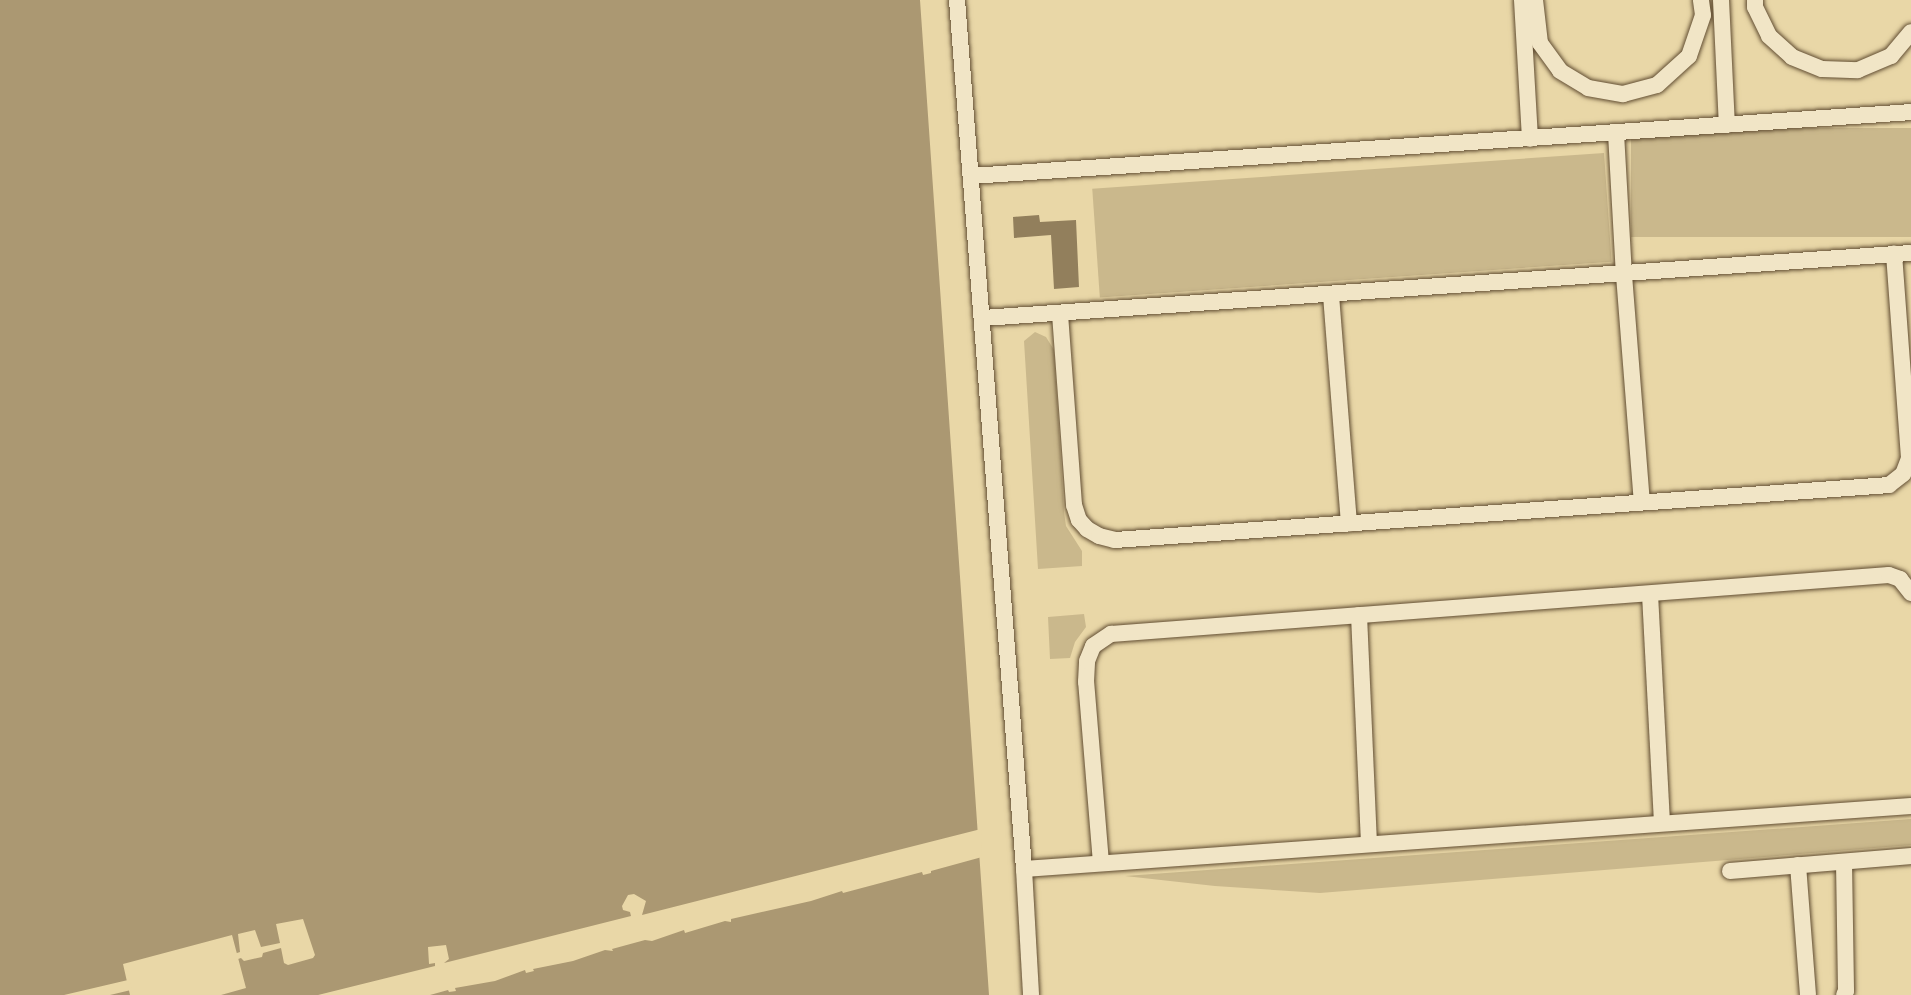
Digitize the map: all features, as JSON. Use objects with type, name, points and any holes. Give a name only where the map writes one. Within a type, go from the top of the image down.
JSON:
[{"type":"lane","points":[[957,0],[1024,869],[1031,995]]},
{"type":"lane","points":[[1522,0],[1530,139]]},
{"type":"lane","points":[[1535,0],[1540,43],[1560,71],[1588,88],[1623,94],[1657,85],[1689,56],[1703,15],[1701,0]]},
{"type":"lane","points":[[1721,0],[1727,124]]},
{"type":"lane","points":[[1755,0],[1755,7],[1769,36],[1792,57],[1822,69],[1858,70],[1892,56],[1911,32]]},
{"type":"lane","points":[[971,176],[1911,112]]},
{"type":"lane","points":[[1616,133],[1624,275],[1642,502]]},
{"type":"lane","points":[[983,318],[1903,254],[1909,458],[1903,474],[1889,484],[1115,540],[1087,529],[1079,520],[1074,505],[1060,314]]},
{"type":"lane","points":[[1331,295],[1349,523]]},
{"type":"lane","points":[[1101,863],[1086,682],[1087,661],[1093,646],[1111,634],[1126,631],[1889,575],[1900,579],[1910,588],[1911,593]]},
{"type":"lane","points":[[1650,594],[1662,822]]},
{"type":"lane","points":[[1359,615],[1369,843]]},
{"type":"lane","points":[[1024,869],[1911,806]]},
{"type":"lane","points":[[1730,871],[1911,856]]},
{"type":"lane","points":[[1844,861],[1846,991],[1844,995]]},
{"type":"lane","points":[[1798,865],[1808,995]]},
{"type":"shaded area","points":[[0,0],[920,0],[989,995],[221,995],[246,988],[232,935],[123,964],[130,995],[0,995]]},
{"type":"shaded area","points":[[1631,128],[1911,128],[1911,237],[1631,237]]},
{"type":"shaded area","points":[[1604,153],[1612,262],[1100,298],[1092,189]]},
{"type":"shaded area","points":[[1035,332],[1046,337],[1054,350],[1064,512],[1066,526],[1082,551],[1082,566],[1038,569],[1024,341]]},
{"type":"shaded area","points":[[1084,614],[1086,627],[1075,642],[1070,658],[1050,659],[1048,617]]},
{"type":"shaded area","points":[[1911,819],[1911,845],[1320,893],[1215,886],[1125,876]]},
{"type":"pier","points":[[981,829],[982,857],[931,871],[931,873],[923,875],[922,872],[843,893],[842,891],[685,933],[684,930],[652,941],[645,940],[612,949],[613,951],[605,950],[573,961],[533,969],[534,971],[526,973],[525,970],[495,981],[455,988],[456,991],[449,992],[448,990],[430,995],[318,995],[435,966],[435,963],[429,964],[428,947],[446,945],[449,959],[444,963],[631,916],[630,912],[623,910],[622,906],[628,895],[634,894],[646,901],[642,915]]},
{"type":"pier","points":[[303,919],[315,955],[313,958],[288,965],[284,963],[281,948],[263,953],[262,957],[244,961],[241,958],[235,960],[234,954],[240,952],[238,934],[255,930],[261,947],[280,943],[276,924]]},
{"type":"pier","points":[[126,967],[133,995],[131,990],[110,995],[64,995],[128,980]]},
{"type":"building","points":[[1039,215],[1040,222],[1076,220],[1079,287],[1054,289],[1051,235],[1014,238],[1013,217]]}]
